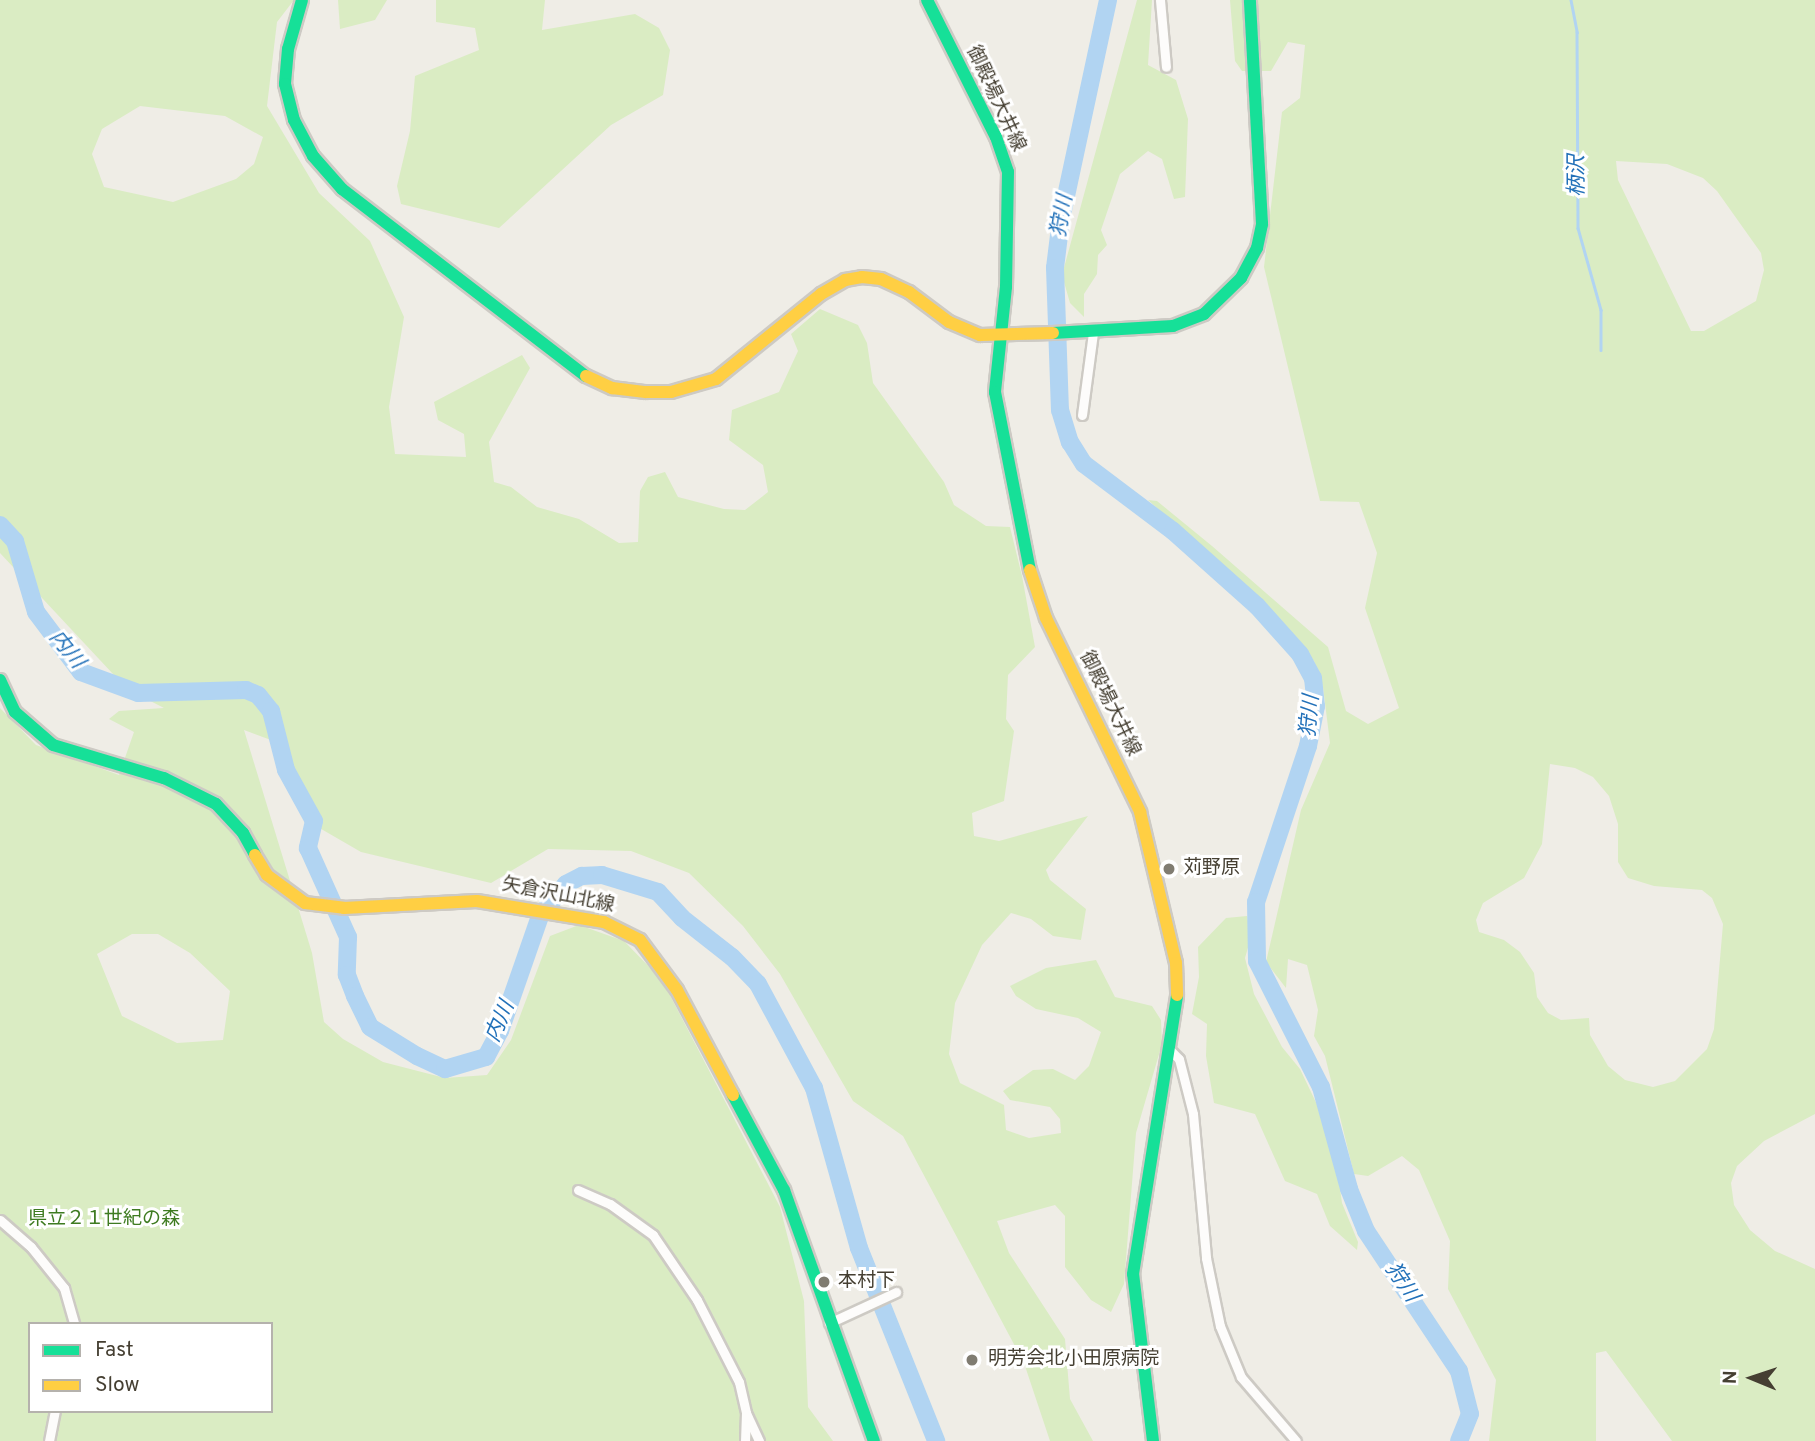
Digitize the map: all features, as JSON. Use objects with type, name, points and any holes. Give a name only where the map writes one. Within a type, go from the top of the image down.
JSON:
[{"type":"main road","points":[[302,0],[288,48],[285,84],[295,120],[313,156],[342,189],[579,373],[612,387],[646,392],[697,386],[744,360],[821,294],[845,280],[862,277],[881,279],[909,292],[959,327],[1000,335],[1087,333],[1173,326],[1204,314],[1229,292],[1257,248],[1262,189],[1250,0]]},
{"type":"main road","name":"御殿場大井線","points":[[927,0],[996,137],[1008,172],[1006,287],[995,392],[1031,575],[1046,618],[1140,812],[1176,963],[1177,993],[1133,1273],[1153,1441]]},
{"type":"main road","name":"矢倉沢山北線","points":[[0,680],[15,712],[53,745],[164,778],[216,804],[243,832],[267,875],[286,893],[305,903],[344,908],[440,900],[512,906],[623,929],[652,951],[665,969],[784,1190],[829,1324],[874,1441]]},
{"type":"street","points":[[1160,0],[1166,67]]},
{"type":"street","points":[[1082,415],[1087,333]]},
{"type":"street","points":[[1169,1049],[1179,1059],[1194,1114],[1206,1258],[1220,1326],[1241,1377],[1296,1441]]},
{"type":"street","points":[[578,1190],[610,1205],[653,1235],[716,1331],[739,1382],[746,1413],[759,1441]]},
{"type":"street","points":[[0,1220],[31,1247],[64,1288],[73,1322]]},
{"type":"street","points":[[829,1324],[895,1292]]},
{"type":"street","points":[[49,1441],[55,1413]]},
{"type":"street","points":[[745,1441],[746,1413]]},
{"type":"green space","name":"県立２１世紀の森","points":[[0,0],[294,0],[277,22],[267,106],[319,193],[370,241],[404,317],[389,407],[395,454],[466,457],[464,434],[438,420],[434,402],[522,355],[530,368],[489,442],[494,482],[511,487],[537,507],[579,519],[619,543],[638,542],[640,491],[648,477],[665,472],[678,497],[724,509],[745,510],[768,492],[763,465],[729,440],[732,410],[779,392],[798,351],[791,334],[820,309],[858,325],[867,343],[873,383],[944,482],[954,505],[986,526],[1010,527],[1022,576],[1035,647],[1008,675],[1006,719],[1014,731],[1004,801],[972,813],[974,836],[999,841],[1088,816],[1046,870],[1050,880],[1086,909],[1081,940],[1053,936],[1031,919],[1011,913],[982,945],[955,1003],[949,1054],[960,1083],[1004,1105],[1006,1130],[1029,1138],[1061,1133],[1060,1119],[1050,1107],[1010,1100],[1003,1091],[1033,1070],[1053,1069],[1075,1080],[1089,1066],[1101,1032],[1078,1018],[1036,1009],[1016,996],[1010,986],[1046,968],[1096,960],[1115,997],[1152,1006],[1161,1020],[1162,1044],[1136,1133],[1124,1284],[1111,1312],[1091,1300],[1065,1267],[1065,1216],[1055,1205],[997,1221],[1009,1253],[1065,1339],[1070,1399],[1093,1441],[1050,1441],[1024,1363],[903,1136],[853,1101],[780,974],[743,926],[689,873],[631,851],[548,849],[491,883],[361,852],[316,826],[294,788],[279,743],[244,730],[312,953],[324,1022],[343,1039],[383,1062],[445,1078],[487,1075],[511,1040],[550,936],[579,925],[624,941],[662,980],[780,1207],[804,1301],[808,1407],[833,1441],[0,1441],[0,708],[36,745],[119,775],[134,732],[109,719],[119,711],[164,708],[127,689],[0,553]],"holes":[[[140,106],[225,116],[263,137],[254,164],[236,179],[173,202],[104,187],[92,154],[102,129]],[[132,934],[158,934],[190,953],[230,991],[223,1040],[177,1043],[122,1016],[97,954]]]},
{"type":"green space","points":[[338,0],[387,0],[375,20],[340,29]]},
{"type":"green space","points":[[436,0],[545,0],[542,30],[635,14],[659,28],[670,50],[663,95],[611,125],[499,228],[401,204],[397,186],[410,131],[415,76],[479,50],[475,28],[436,22]]},
{"type":"green space","points":[[1137,0],[1152,0],[1148,65],[1176,80],[1188,119],[1185,197],[1174,199],[1162,159],[1148,151],[1120,174],[1101,230],[1107,245],[1098,255],[1097,274],[1084,294],[1084,317],[1070,303],[1062,275]]},
{"type":"green space","points":[[1230,0],[1815,0],[1815,1114],[1764,1141],[1737,1166],[1731,1183],[1734,1205],[1750,1230],[1775,1251],[1815,1269],[1815,1441],[1672,1441],[1606,1351],[1596,1353],[1596,1441],[1489,1441],[1496,1380],[1448,1289],[1450,1241],[1419,1170],[1402,1156],[1368,1176],[1354,1174],[1325,1056],[1314,1036],[1318,1010],[1307,965],[1288,959],[1286,988],[1266,962],[1301,810],[1330,743],[1323,687],[1314,661],[1271,610],[1148,500],[1157,501],[1328,647],[1346,711],[1368,724],[1399,708],[1365,608],[1377,553],[1359,502],[1320,501],[1264,267],[1282,112],[1300,98],[1305,45],[1288,42],[1271,71],[1242,71],[1235,61]],"holes":[[[1616,161],[1667,164],[1703,178],[1717,191],[1761,253],[1764,270],[1756,301],[1704,331],[1691,331],[1618,180]],[[1550,764],[1575,768],[1593,777],[1609,796],[1618,824],[1618,862],[1628,878],[1654,886],[1702,890],[1712,898],[1723,924],[1714,1029],[1707,1049],[1675,1081],[1653,1087],[1625,1080],[1608,1066],[1590,1035],[1589,1018],[1561,1020],[1548,1013],[1537,997],[1534,973],[1520,952],[1504,940],[1479,932],[1476,920],[1483,903],[1524,878],[1542,844]]]},
{"type":"green space","points":[[1247,916],[1251,937],[1245,958],[1254,994],[1282,1047],[1300,1069],[1333,1138],[1342,1203],[1358,1242],[1357,1250],[1330,1226],[1317,1194],[1285,1181],[1255,1114],[1214,1103],[1206,1056],[1207,1024],[1192,1014],[1199,977],[1198,947],[1226,918]]},
{"type":"waterway","name":"狩川","points":[[1108,0],[1061,219],[1055,268],[1060,410],[1070,442],[1084,464],[1173,531],[1257,606],[1300,654],[1313,678],[1316,706],[1308,746],[1256,902],[1257,961],[1321,1087],[1349,1189],[1366,1231],[1459,1371],[1470,1414],[1459,1441]]},
{"type":"waterway","name":"柄沢","points":[[1571,0],[1577,32],[1578,228],[1601,310],[1601,350]]},
{"type":"waterway","name":"内川","points":[[0,525],[15,541],[36,612],[81,672],[138,693],[246,690],[258,695],[271,711],[286,770],[314,821],[308,848],[348,937],[347,975],[355,996],[370,1027],[417,1056],[445,1069],[486,1057],[500,1031],[540,916],[566,884],[582,876],[602,875],[658,892],[682,918],[732,957],[758,984],[814,1088],[859,1248],[936,1441]]},
{"type":"traffic: fast","points":[[302,0],[288,49],[285,84],[294,120],[313,156],[342,189],[586,376]]},
{"type":"traffic: fast","points":[[927,0],[996,137],[1008,172],[1006,287],[995,392],[1030,570]]},
{"type":"traffic: fast","points":[[1053,333],[1173,326],[1204,314],[1241,278],[1257,248],[1262,224],[1250,0]]},
{"type":"traffic: fast","points":[[0,680],[15,712],[53,745],[164,778],[216,804],[243,833],[255,855]]},
{"type":"traffic: fast","points":[[1153,1441],[1133,1274],[1177,995]]},
{"type":"traffic: fast","points":[[733,1095],[784,1190],[874,1441]]},
{"type":"traffic: slow","points":[[586,376],[612,388],[646,392],[671,392],[716,379],[821,294],[845,280],[862,277],[881,279],[909,292],[949,322],[980,335],[1053,333]]},
{"type":"traffic: slow","points":[[1030,570],[1046,618],[1140,812],[1176,963],[1177,995]]},
{"type":"traffic: slow","points":[[255,855],[267,875],[305,903],[344,908],[477,901],[604,922],[640,940],[677,990],[733,1095]]},
{"type":"place","name":"苅野原","points":[[1169,869]]},
{"type":"place","name":"本村下","points":[[824,1282]]},
{"type":"place","name":"明芳会北小田原病院","points":[[972,1360]]}]
